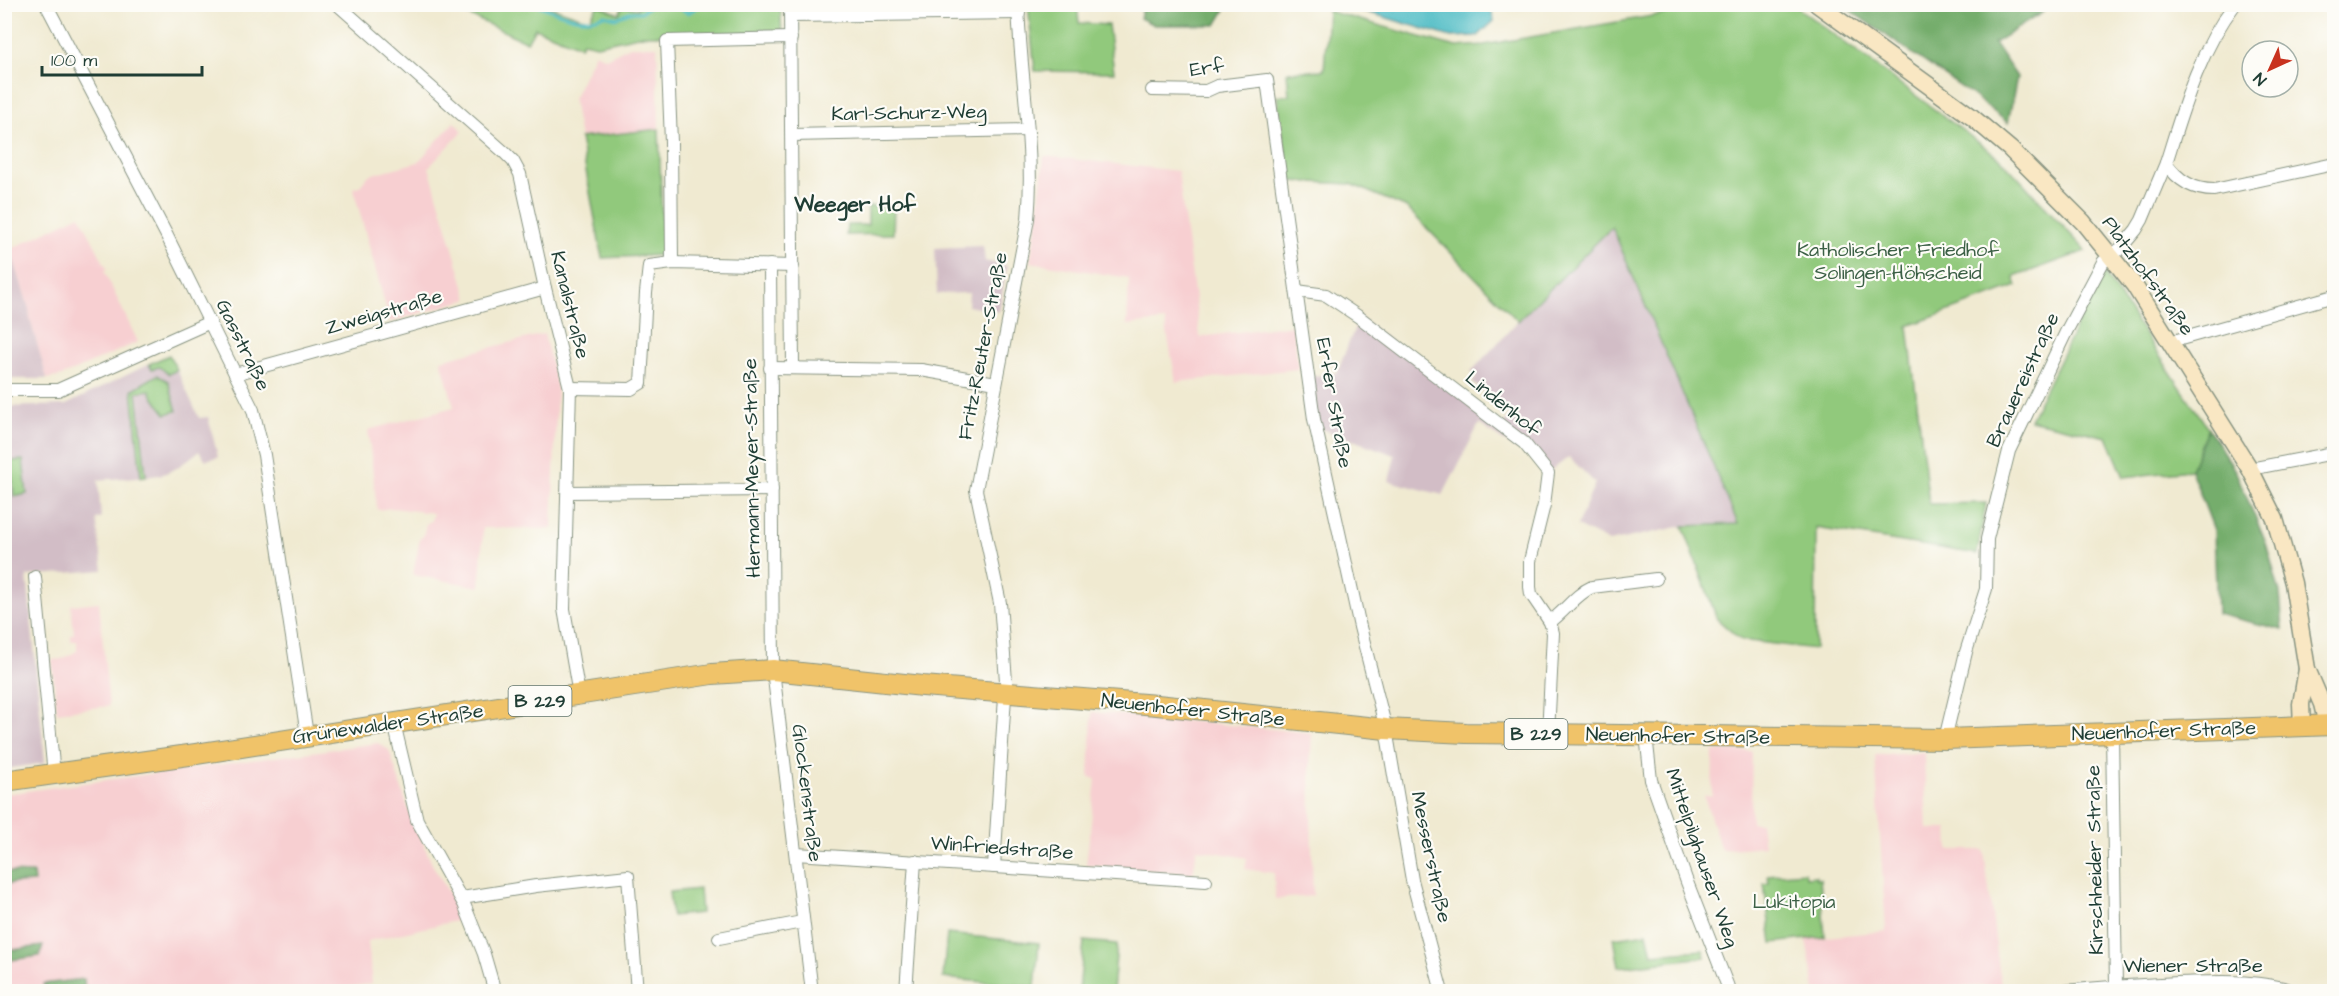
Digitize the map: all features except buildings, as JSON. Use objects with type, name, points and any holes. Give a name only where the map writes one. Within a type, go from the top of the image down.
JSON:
[{"type":"main road","name":"Platzhofstraße","points":[[1817,4],[1972,117],[2010,148],[2052,189],[2111,255],[2134,285],[2250,469],[2275,519],[2293,583],[2307,669],[2331,725]]},
{"type":"main road","name":"Platzhofstraße","points":[[2302,726],[2301,704],[2307,669]]},
{"type":"main road","name":"Neuenhofer Straße","points":[[773,670],[1005,693],[1157,705],[1386,729],[1466,733],[1945,739],[2331,725]]},
{"type":"main road","name":"Grünewalder Straße","points":[[4,781],[726,672],[773,670]]},
{"type":"street","name":"Gasstraße","points":[[46,4],[253,410],[264,455],[307,735]]},
{"type":"street","name":"Kanalstraße","points":[[337,4],[513,161],[520,174],[570,388],[564,609],[579,695]]},
{"type":"street","name":"Brauereistraße","points":[[1945,739],[1966,652],[1986,589],[1988,529],[2009,451],[2067,330],[2103,262],[2121,249],[2142,220],[2166,163],[2199,64],[2223,19],[2235,4]]},
{"type":"street","points":[[793,367],[791,10],[1018,9]]},
{"type":"street","name":"Fritz-Reuter-Straße","points":[[994,867],[1005,693],[999,603],[976,494],[1028,219],[1030,196],[1018,9]]},
{"type":"street","points":[[672,263],[667,40],[791,38]]},
{"type":"street","name":"Erf","points":[[1152,90],[1206,92],[1217,86],[1267,80]]},
{"type":"street","name":"Erfer Straße","points":[[1267,80],[1314,419],[1360,627],[1386,729]]},
{"type":"street","name":"Karl-Schurz-Weg","points":[[792,135],[1027,130]]},
{"type":"street","points":[[2166,163],[2172,172],[2187,185],[2200,190],[2214,190],[2334,164]]},
{"type":"street","points":[[570,388],[631,390],[641,383],[645,293],[649,266],[672,263],[793,266]]},
{"type":"street","name":"Hermann-Meyer-Straße","points":[[770,265],[773,670]]},
{"type":"street","name":"Zweigstraße","points":[[235,374],[545,288]]},
{"type":"street","name":"Lindenhof","points":[[1297,291],[1326,295],[1359,317],[1524,443],[1548,473],[1544,505],[1530,561],[1532,594],[1550,622],[1553,633],[1548,734]]},
{"type":"street","points":[[2170,342],[2334,296]]},
{"type":"street","points":[[4,390],[58,390],[210,322]]},
{"type":"street","points":[[770,368],[921,370],[996,383]]},
{"type":"street","points":[[2250,469],[2334,453]]},
{"type":"street","points":[[568,492],[772,490]]},
{"type":"street","points":[[35,577],[54,775]]},
{"type":"street","points":[[1550,622],[1584,591],[1592,587],[1656,579]]},
{"type":"street","name":"Glockenstraße","points":[[773,670],[812,992]]},
{"type":"street","points":[[394,723],[417,819],[462,898],[484,954],[495,992]]},
{"type":"street","name":"Messerstraße","points":[[1386,729],[1412,880],[1442,992]]},
{"type":"street","name":"Kirschheider Straße","points":[[2112,733],[2116,986]]},
{"type":"street","name":"Mittelpilghauser Weg","points":[[1646,735],[1651,780],[1687,882],[1730,992]]},
{"type":"street","name":"Winfriedstraße","points":[[796,854],[1206,881]]},
{"type":"street","points":[[906,992],[915,861]]},
{"type":"street","points":[[462,898],[536,886],[628,876],[637,992]]},
{"type":"street","points":[[719,938],[802,922]]},
{"type":"street","name":"Wiener Straße","points":[[2053,992],[2116,986],[2264,983],[2297,992]]},
{"type":"shaded area","points":[[630,46],[657,46],[659,129],[580,138],[573,99],[595,53],[606,58]]},
{"type":"shaded area","points":[[454,122],[463,131],[429,167],[468,299],[390,322],[353,188],[360,186],[369,175],[418,162]]},
{"type":"shaded area","points":[[1044,156],[1178,171],[1200,337],[1293,325],[1298,369],[1176,382],[1165,321],[1127,325],[1129,278],[1030,262]]},
{"type":"shaded area","points":[[80,215],[107,269],[104,271],[138,342],[62,376],[47,379],[11,249]]},
{"type":"shaded area","points":[[1612,227],[1738,524],[1683,526],[1609,542],[1577,526],[1595,483],[1569,457],[1548,473],[1524,443],[1517,450],[1479,424],[1443,495],[1389,481],[1395,455],[1316,427],[1307,377],[1337,373],[1359,317],[1502,426],[1511,414],[1472,382],[1477,377],[1471,372],[1518,321]]},
{"type":"shaded area","points":[[4,234],[6,234],[29,309],[47,379],[5,379]]},
{"type":"shaded area","points":[[983,246],[985,261],[1007,266],[999,312],[968,306],[969,293],[937,294],[935,248]]},
{"type":"shaded area","points":[[544,334],[557,386],[552,529],[483,528],[480,587],[413,575],[420,538],[423,537],[426,524],[431,521],[433,513],[392,508],[377,510],[368,430],[454,407],[441,360]]},
{"type":"shaded area","points":[[149,364],[152,369],[159,367],[169,374],[177,370],[199,418],[208,417],[218,457],[206,460],[199,451],[177,468],[161,475],[98,480],[101,518],[96,519],[103,570],[27,576],[45,763],[5,769],[4,407],[66,405]]},
{"type":"shaded area","points":[[99,602],[109,706],[57,712],[52,660],[62,659],[77,651],[77,641],[71,641],[71,635],[74,634],[71,605]]},
{"type":"shaded area","points":[[1092,712],[1312,733],[1310,766],[1313,896],[1275,899],[1274,873],[1245,869],[1247,858],[1197,849],[1193,874],[1086,865],[1096,779],[1089,777]]},
{"type":"shaded area","points":[[378,743],[389,750],[408,808],[432,864],[464,919],[368,941],[372,984],[307,992],[5,992],[5,794]]},
{"type":"shaded area","points":[[1713,751],[1752,751],[1751,823],[1761,823],[1764,846],[1721,850],[1704,796],[1712,795]]},
{"type":"shaded area","points":[[1924,753],[1927,829],[1948,829],[1949,850],[1984,850],[2001,985],[1904,991],[1815,991],[1806,939],[1886,931],[1875,755]]},
{"type":"green space","points":[[639,4],[780,5],[782,33],[642,35],[597,45],[583,42],[580,46],[535,28],[527,42],[446,5],[545,5],[589,20],[598,5],[619,14],[623,5],[637,9]]},
{"type":"green space","points":[[1143,4],[1228,5],[1216,25],[1154,25],[1140,18]]},
{"type":"green space","points":[[798,5],[1011,5],[1004,10],[806,10]]},
{"type":"green space","points":[[1028,5],[1077,5],[1079,23],[1108,25],[1114,72],[1035,71]]},
{"type":"green space","name":"Katholischer Friedhof Solingen-Höhscheid","points":[[1716,5],[1794,5],[2001,159],[2086,251],[2014,277],[2017,286],[1908,326],[1929,504],[1986,503],[1977,554],[1816,528],[1815,649],[1741,640],[1717,619],[1683,526],[1738,524],[1612,227],[1518,321],[1407,208],[1351,184],[1290,181],[1277,96],[1289,95],[1287,72],[1324,70],[1328,11],[1456,47],[1484,45]]},
{"type":"green space","points":[[1842,5],[2044,5],[2043,12],[1994,43],[2017,77],[2008,123],[1971,94]]},
{"type":"green space","points":[[659,129],[663,255],[602,258],[580,138]]},
{"type":"green space","points":[[868,206],[894,207],[893,234],[846,235],[847,225],[868,225]]},
{"type":"green space","points":[[2103,272],[2208,428],[2191,470],[2124,477],[2107,437],[2030,420]]},
{"type":"green space","points":[[169,355],[177,370],[169,374],[159,367],[152,369],[149,364]]},
{"type":"green space","points":[[157,375],[168,381],[177,411],[166,414],[150,390],[137,392],[146,476],[141,477],[132,390]]},
{"type":"green space","points":[[2208,428],[2236,472],[2266,543],[2280,593],[2283,630],[2217,614],[2214,530],[2191,470]]},
{"type":"green space","points":[[23,460],[27,494],[14,497],[11,461]]},
{"type":"green space","points":[[4,872],[33,873],[34,882],[5,884]]},
{"type":"green space","name":"Lukitopia","points":[[1805,872],[1806,877],[1816,876],[1816,879],[1820,879],[1825,937],[1772,943],[1764,884],[1769,883],[1768,875]]},
{"type":"green space","points":[[699,889],[701,913],[672,916],[669,892]]},
{"type":"green space","points":[[1647,933],[1652,954],[1703,950],[1705,957],[1619,967],[1614,938]]},
{"type":"green space","points":[[947,934],[1039,943],[1035,987],[943,978]]},
{"type":"green space","points":[[1084,941],[1117,944],[1113,991],[1079,991]]},
{"type":"green space","points":[[43,946],[39,956],[5,961],[5,951]]},
{"type":"green space","points":[[84,979],[85,991],[45,991],[43,984]]},
{"type":"water","points":[[1343,5],[1490,5],[1494,21],[1478,36],[1451,37]]},
{"type":"waterway","points":[[535,4],[570,17],[587,19],[604,15],[617,18],[629,12],[641,12],[653,4]]},
{"type":"waterway","points":[[672,4],[688,13],[702,4]]},
{"type":"waterway","points":[[719,4],[727,4]]},
{"type":"district","name":"Weeger Hof","points":[[855,204]]}]
